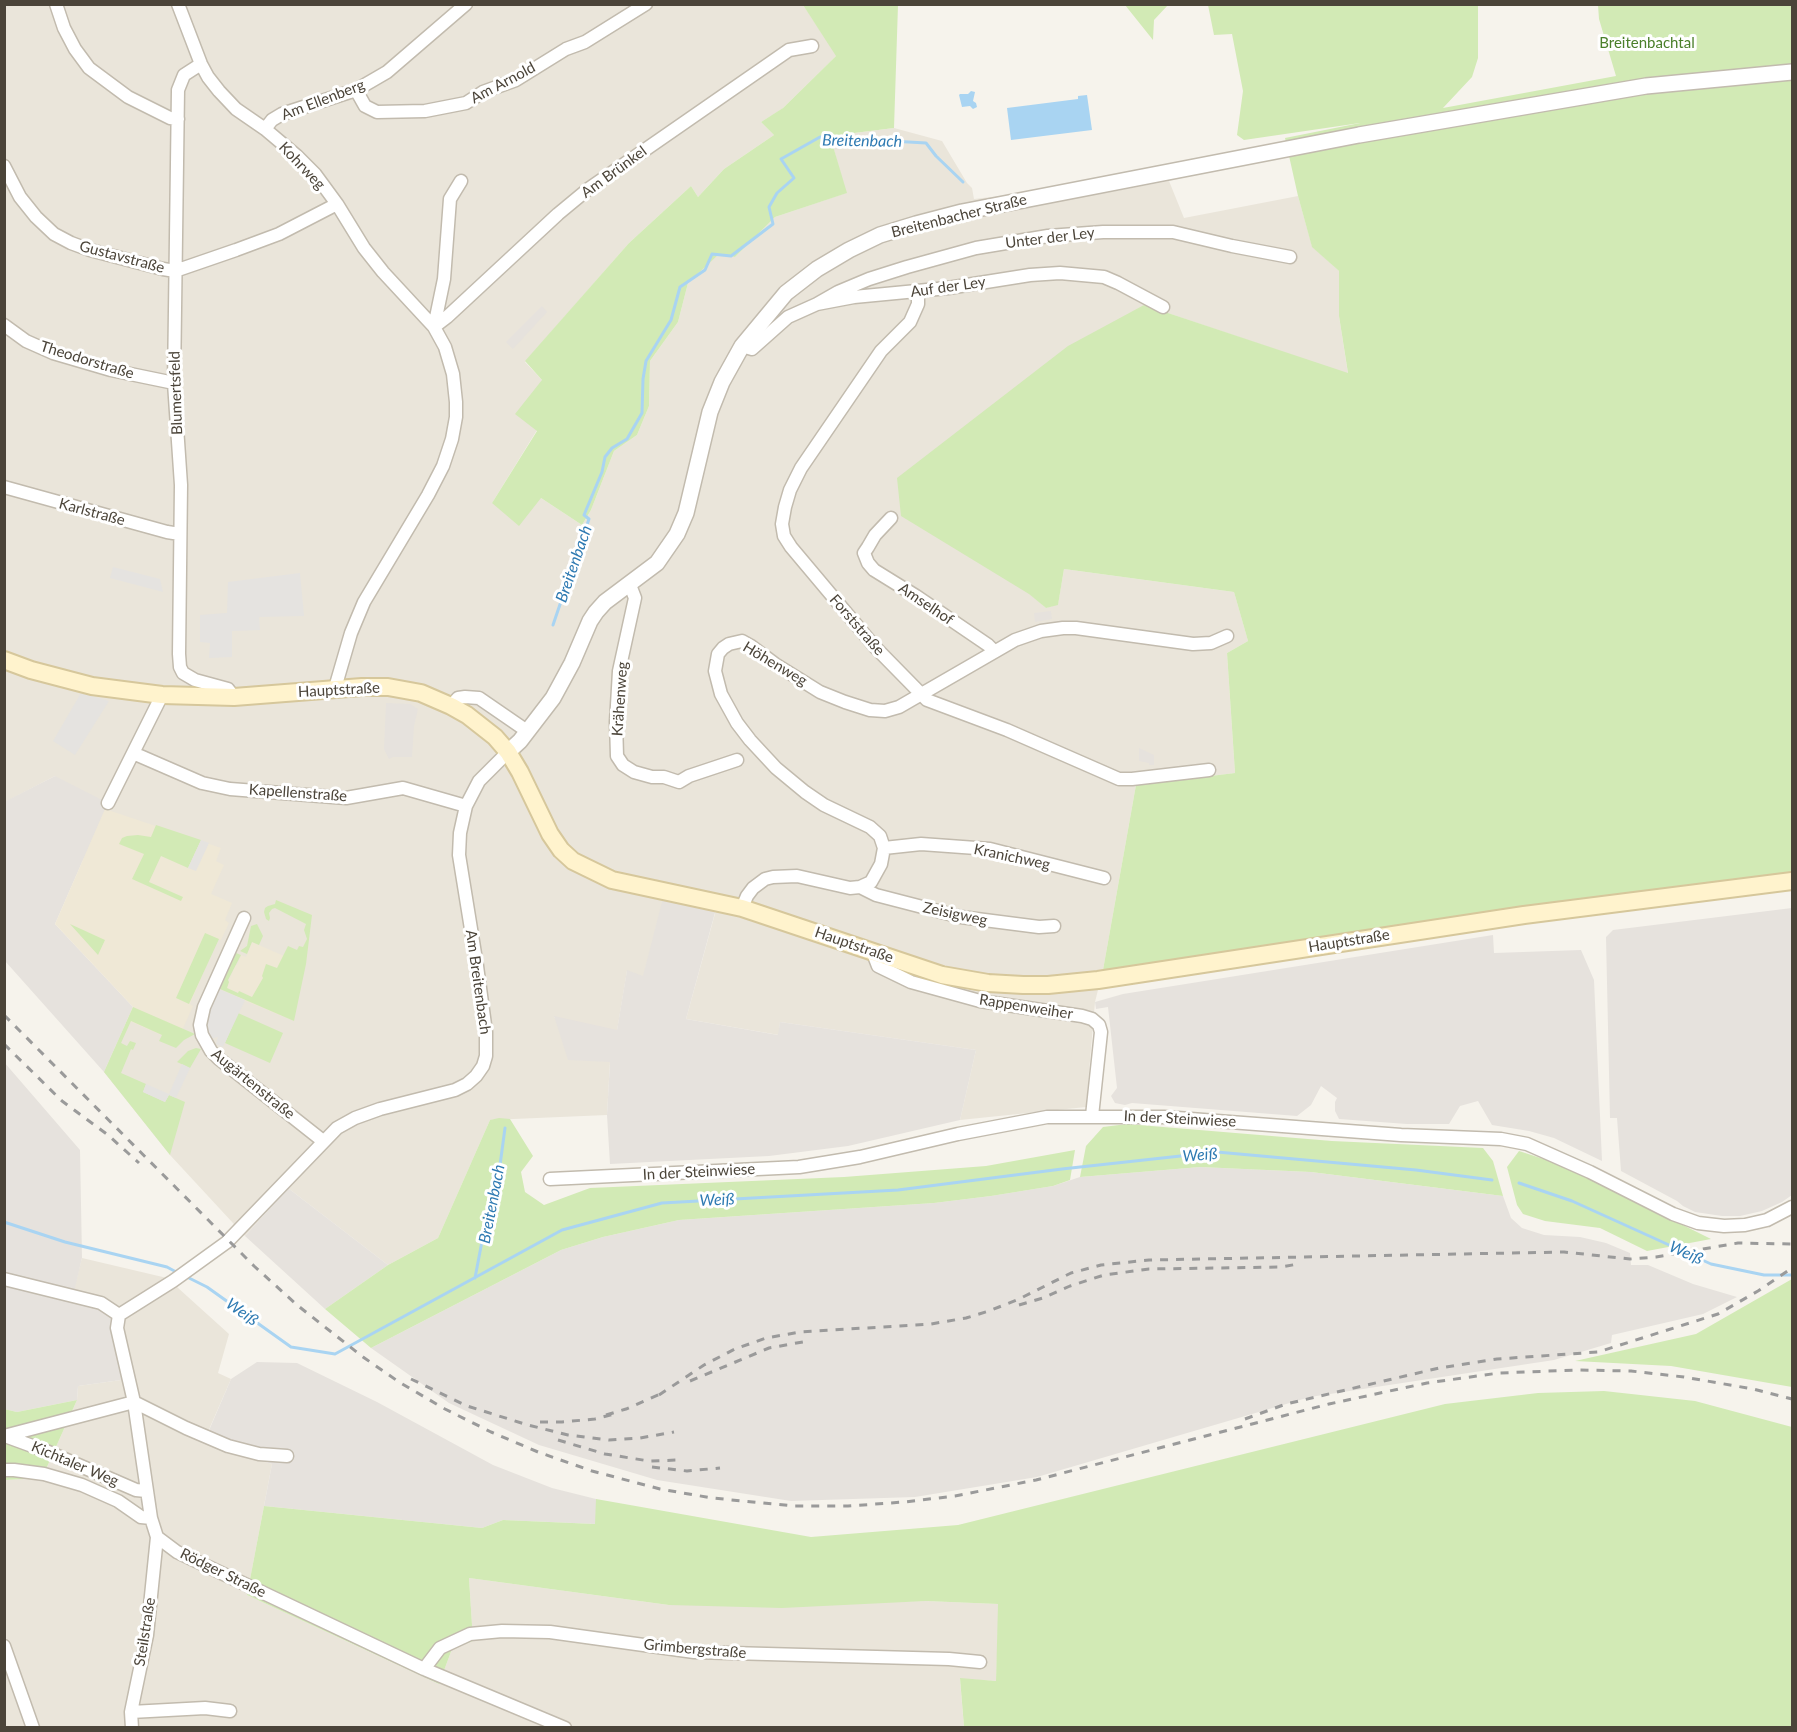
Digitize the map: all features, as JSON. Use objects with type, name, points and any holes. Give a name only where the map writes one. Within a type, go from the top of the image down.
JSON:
[{"type":"main road","name":"Hauptstraße","points":[[4,660],[31,670],[92,686],[162,695],[234,697],[335,688],[388,687],[421,693],[467,715],[495,737],[508,752],[520,772],[550,834],[561,850],[573,861],[612,880],[742,908],[942,975],[988,983],[1023,986],[1048,985],[1109,978],[1513,916],[1792,881]]},
{"type":"street","points":[[56,4],[75,50],[89,68],[128,97],[170,118],[178,118]]},
{"type":"street","name":"Kohrweg","points":[[178,4],[208,77],[236,109],[265,129],[315,174],[364,248],[434,327],[445,347],[453,374],[456,402],[453,439],[443,466],[364,602],[351,633],[335,688]]},
{"type":"street","name":"Am Ellenberg","points":[[265,129],[272,120],[282,114],[356,90],[387,72],[466,4]]},
{"type":"street","name":"Am Arnold","points":[[356,90],[365,106],[377,112],[425,111],[466,103],[483,92],[516,80],[566,49],[585,42],[646,4]]},
{"type":"street","name":"Am Brünkel","points":[[434,327],[587,190],[789,50],[812,46]]},
{"type":"street","name":"Blumertsfeld","points":[[201,64],[190,69],[180,81],[178,118],[174,383],[181,485],[179,654],[183,673],[195,680],[228,688],[234,697]]},
{"type":"street","name":"Breitenbacher Straße","points":[[508,752],[553,698],[596,612],[605,602],[657,563],[677,534],[686,513],[710,412],[722,382],[742,346],[786,293],[817,269],[849,250],[880,235],[916,224],[962,212],[1100,184],[1439,121],[1646,86],[1792,72]]},
{"type":"street","name":"Gustavstraße","points":[[4,166],[20,197],[54,234],[90,250],[175,271],[279,234],[337,204]]},
{"type":"street","points":[[434,327],[444,279],[450,199],[461,181]]},
{"type":"street","name":"Unter der Ley","points":[[817,304],[869,279],[940,258],[976,248],[1059,235],[1103,232],[1173,232],[1290,257]]},
{"type":"street","name":"Auf der Ley","points":[[742,346],[752,349],[788,316],[817,304],[854,297],[918,292],[1030,275],[1060,273],[1104,277],[1163,307]]},
{"type":"street","name":"Forststraße","points":[[918,292],[918,304],[910,322],[881,351],[801,468],[790,490],[785,507],[782,524],[784,536],[875,647],[927,700],[1007,730],[1119,778],[1132,779],[1209,770]]},
{"type":"street","name":"Theodorstraße","points":[[4,325],[26,341],[53,353],[111,370],[174,383]]},
{"type":"street","name":"Karlstraße","points":[[4,487],[180,534]]},
{"type":"street","name":"Amselhof","points":[[891,518],[875,535],[864,553],[868,563],[874,570],[916,596],[994,651]]},
{"type":"street","name":"Krähenweg","points":[[630,585],[635,598],[619,671],[616,722],[617,756],[622,765],[634,772],[679,782],[689,776],[737,760]]},
{"type":"street","name":"Höhenweg","points":[[884,848],[880,836],[870,827],[824,805],[805,792],[776,768],[750,740],[737,723],[721,694],[715,671],[718,654],[723,648],[742,641],[820,692],[870,711],[885,711],[1024,635],[1063,627],[1193,644],[1211,643],[1227,636]]},
{"type":"street","points":[[108,803],[162,695]]},
{"type":"street","points":[[451,706],[458,698],[479,698],[527,731]]},
{"type":"street","name":"Am Breitenbach","points":[[119,1315],[173,1281],[227,1242],[337,1128],[355,1118],[380,1109],[455,1090],[471,1080],[483,1066],[486,1056],[486,1032],[459,855],[460,833],[466,806],[479,781],[508,752]]},
{"type":"street","name":"Kapellenstraße","points":[[133,753],[202,783],[230,789],[346,798],[403,788],[466,806]]},
{"type":"street","name":"Kranichweg","points":[[884,848],[921,844],[990,849],[1104,878]]},
{"type":"street","points":[[742,908],[753,888],[765,879],[773,877],[796,876],[850,888],[860,887],[871,882],[881,864],[884,848]]},
{"type":"street","name":"Zeisigweg","points":[[860,887],[876,895],[960,917],[1039,927],[1054,926]]},
{"type":"street","name":"Augärtenstraße","points":[[244,918],[204,1007],[200,1025],[202,1035],[218,1058],[323,1141]]},
{"type":"street","name":"Rappenweiher","points":[[873,953],[878,966],[911,982],[980,1001],[1092,1019],[1099,1025],[1101,1032],[1092,1116]]},
{"type":"street","name":"In der Steinwiese","points":[[550,1179],[800,1167],[860,1157],[958,1134],[1047,1117],[1164,1117],[1401,1135],[1501,1139],[1527,1143],[1673,1214],[1698,1223],[1724,1226],[1745,1225],[1767,1220],[1792,1207]]},
{"type":"street","points":[[4,1279],[101,1304],[119,1315],[117,1328],[134,1402],[146,1491],[157,1537]]},
{"type":"street","points":[[134,1402],[228,1446],[259,1454],[287,1456]]},
{"type":"street","name":"Kichtaler Weg","points":[[5,1436],[134,1402]]},
{"type":"street","name":"Kichtaler Weg","points":[[5,1436],[136,1490],[146,1491]]},
{"type":"street","points":[[4,1470],[44,1474],[82,1485],[118,1501],[141,1517],[151,1518]]},
{"type":"street","name":"Rödger Straße","points":[[157,1537],[177,1552],[424,1669],[565,1728]]},
{"type":"street","name":"Steilstraße","points":[[132,1728],[131,1712],[147,1635],[157,1537]]},
{"type":"street","name":"Grimbergstraße","points":[[424,1669],[440,1648],[470,1634],[502,1631],[550,1632],[694,1652],[949,1659],[980,1662]]},
{"type":"street","points":[[4,1646],[33,1728]]},
{"type":"street","points":[[131,1712],[205,1708],[230,1711]]},
{"type":"shaded area","points":[[5,5],[803,5],[837,55],[782,109],[761,122],[774,135],[724,169],[698,197],[691,186],[629,243],[525,362],[542,380],[537,430],[492,503],[541,498],[582,525],[591,510],[614,451],[637,435],[649,406],[650,361],[678,322],[688,283],[720,252],[735,257],[775,217],[846,193],[830,136],[894,128],[942,141],[972,188],[974,199],[1034,192],[1105,193],[1169,181],[1184,218],[1298,196],[1312,246],[1339,271],[1339,316],[1348,374],[1144,305],[1030,594],[1046,608],[1058,604],[1064,569],[1234,592],[1248,641],[1227,653],[1235,773],[1136,785],[1103,970],[1095,1002],[1086,1107],[960,1120],[976,1050],[780,1022],[779,1035],[686,1019],[716,910],[643,977],[627,971],[617,1031],[554,1017],[610,1062],[607,1115],[490,1120],[438,1238],[388,1265],[288,1188],[245,1236],[170,1155],[104,1072],[133,1007],[55,776],[5,802]]},
{"type":"shaded area","points":[[542,306],[547,312],[513,349],[506,342]]},
{"type":"shaded area","points":[[113,567],[160,579],[163,592],[110,578]]},
{"type":"shaded area","points":[[300,573],[304,616],[259,617],[260,630],[232,631],[232,657],[209,658],[210,643],[200,642],[200,615],[227,613],[228,582]]},
{"type":"shaded area","points":[[1051,611],[1052,619],[1035,622],[1034,613]]},
{"type":"shaded area","points":[[81,693],[109,701],[75,755],[53,741]]},
{"type":"shaded area","points":[[386,703],[410,704],[418,709],[414,726],[412,757],[389,759],[384,749]]},
{"type":"shaded area","points":[[1139,748],[1154,755],[1154,765],[1139,761]]},
{"type":"shaded area","points":[[55,776],[108,803],[55,924],[133,1007],[104,1072],[5,961],[4,802]]},
{"type":"shaded area","points":[[105,809],[221,848],[216,861],[224,865],[211,894],[232,903],[225,920],[229,923],[221,940],[218,939],[190,1004],[193,1006],[177,1042],[127,1020],[133,1007],[55,924]]},
{"type":"shaded area","points":[[201,840],[209,843],[196,871],[188,868]]},
{"type":"shaded area","points":[[663,898],[716,909],[686,1019],[778,1035],[780,1022],[976,1050],[960,1120],[848,1146],[769,1156],[610,1164],[607,1115],[610,1062],[568,1060],[554,1016],[617,1030],[627,970],[643,976]]},
{"type":"shaded area","points":[[1792,908],[1792,1195],[1762,1211],[1740,1216],[1695,1212],[1621,1171],[1617,1118],[1610,1118],[1606,937],[1613,930]]},
{"type":"shaded area","points":[[1493,935],[1494,953],[1581,950],[1594,980],[1602,1161],[1554,1138],[1492,1125],[1478,1101],[1460,1106],[1449,1124],[1407,1124],[1339,1119],[1335,1111],[1337,1098],[1321,1086],[1311,1105],[1297,1116],[1132,1103],[1125,1105],[1115,1103],[1111,1096],[1117,1088],[1108,1007],[1096,1009],[1095,1002],[1123,994]]},
{"type":"shaded area","points":[[252,942],[284,956],[294,1021],[236,997],[238,993],[226,988],[235,965],[241,955],[246,957]]},
{"type":"shaded area","points":[[213,987],[245,1000],[223,1047],[216,1044],[218,1037],[204,1040],[202,1035]]},
{"type":"shaded area","points":[[4,1062],[80,1150],[82,1258],[73,1296],[119,1315],[128,1379],[78,1386],[77,1400],[17,1412],[4,1409]]},
{"type":"shaded area","points":[[182,1064],[190,1068],[176,1098],[169,1095],[165,1102],[143,1092],[146,1084],[169,1094]]},
{"type":"shaded area","points":[[1200,1167],[1311,1172],[1503,1196],[1511,1218],[1522,1228],[1544,1235],[1580,1237],[1606,1243],[1630,1253],[1631,1265],[1648,1265],[1693,1284],[1737,1297],[1703,1314],[1612,1335],[1611,1343],[1554,1360],[1310,1397],[1037,1477],[915,1497],[791,1501],[657,1480],[539,1445],[449,1403],[371,1348],[561,1250],[603,1237],[679,1220],[934,1203],[1053,1186],[1080,1177]]},
{"type":"shaded area","points":[[288,1188],[388,1265],[325,1309],[245,1236]]},
{"type":"shaded area","points":[[82,1258],[167,1278],[229,1334],[218,1373],[231,1379],[204,1441],[272,1464],[247,1595],[439,1684],[452,1649],[473,1641],[469,1578],[669,1605],[926,1601],[999,1604],[996,1681],[960,1679],[964,1728],[5,1727],[4,1480],[42,1478],[77,1400],[78,1386],[128,1379],[72,1296]]},
{"type":"shaded area","points":[[257,1362],[297,1363],[377,1402],[493,1465],[552,1488],[596,1499],[596,1524],[503,1520],[482,1528],[264,1506],[272,1464],[204,1442],[231,1379]]},
{"type":"green space","points":[[803,5],[898,5],[894,128],[830,136],[847,193],[775,217],[735,257],[719,254],[688,283],[678,322],[650,361],[649,406],[637,435],[614,451],[591,510],[582,525],[541,498],[519,526],[492,503],[537,431],[515,414],[542,380],[525,361],[629,243],[691,186],[698,197],[724,169],[774,135],[761,122],[783,108],[836,56]]},
{"type":"green space","points":[[1125,5],[1168,5],[1154,20],[1153,40]]},
{"type":"green space","name":"Breitenbachtal","points":[[1208,5],[1478,5],[1478,58],[1472,77],[1443,108],[1616,76],[1599,19],[1598,5],[1792,5],[1792,873],[1679,887],[1103,970],[1136,785],[1235,773],[1227,653],[1248,641],[1234,592],[1064,569],[1058,605],[1046,608],[1029,594],[901,516],[897,478],[1068,346],[1144,305],[1348,373],[1339,316],[1339,271],[1312,247],[1285,138],[1360,123],[1244,140],[1237,135],[1243,91],[1232,34],[1214,35]]},
{"type":"green space","points":[[156,825],[201,840],[188,868],[161,856],[149,882],[183,897],[181,901],[132,879],[144,854],[119,844],[122,838],[127,836],[151,837]]},
{"type":"green space","points":[[276,900],[312,915],[306,964],[294,1021],[220,989],[236,953],[241,955],[228,980],[227,988],[252,997],[263,978],[266,964],[277,968],[288,946],[297,950],[299,946],[303,947],[307,939],[304,930],[306,924],[275,908],[269,913],[269,921],[266,919],[265,908],[275,904]]},
{"type":"green space","points":[[70,924],[105,940],[98,955]]},
{"type":"green space","points":[[257,924],[263,936],[259,945],[252,942],[247,954],[240,951],[247,946],[251,926]]},
{"type":"green space","points":[[205,933],[219,939],[189,1004],[176,998]]},
{"type":"green space","points":[[133,1007],[195,1034],[176,1048],[159,1041],[162,1035],[131,1021],[121,1043],[127,1046],[130,1041],[136,1043],[121,1073],[146,1084],[143,1092],[165,1102],[169,1095],[185,1102],[170,1155],[104,1072]]},
{"type":"green space","points":[[238,1013],[283,1033],[270,1063],[225,1043]]},
{"type":"green space","points":[[201,1049],[190,1068],[177,1062],[188,1051]]},
{"type":"green space","points":[[510,1119],[533,1156],[521,1172],[525,1192],[544,1205],[590,1188],[844,1177],[986,1166],[1075,1150],[1070,1180],[1053,1186],[934,1203],[679,1220],[603,1237],[561,1250],[371,1348],[325,1309],[388,1265],[438,1238],[490,1120]]},
{"type":"green space","points":[[1127,1124],[1332,1141],[1483,1148],[1493,1161],[1503,1196],[1311,1172],[1200,1167],[1080,1177],[1086,1146],[1103,1127]]},
{"type":"green space","points":[[1519,1151],[1562,1165],[1711,1239],[1647,1251],[1600,1228],[1545,1221],[1523,1214],[1517,1205],[1507,1167]]},
{"type":"green space","points":[[1792,1279],[1792,1387],[1671,1366],[1575,1361],[1696,1334]]},
{"type":"green space","points":[[1604,1391],[1695,1401],[1792,1427],[1792,1727],[964,1727],[960,1678],[996,1681],[998,1604],[926,1601],[782,1608],[669,1605],[469,1578],[473,1641],[452,1649],[439,1684],[247,1595],[264,1506],[482,1528],[503,1520],[595,1524],[596,1499],[811,1537],[958,1525],[1445,1404],[1538,1393]]},
{"type":"green space","points":[[77,1400],[42,1478],[5,1480],[4,1409],[17,1412]]},
{"type":"water","points":[[971,91],[975,92],[973,101],[977,107],[973,109],[970,106],[962,107],[959,95],[968,94]]},
{"type":"water","points":[[1087,95],[1092,130],[1011,140],[1007,108],[1078,99],[1078,96]]},
{"type":"waterway","name":"Breitenbach","points":[[553,625],[589,519],[584,515],[602,472],[605,457],[612,448],[627,439],[642,413],[646,361],[671,320],[680,287],[705,270],[712,254],[731,256],[773,224],[769,207],[777,193],[794,178],[781,159],[820,137],[926,143],[963,182]]},
{"type":"waterway","name":"Breitenbach","points":[[475,1278],[483,1236],[496,1195],[505,1128]]},
{"type":"waterway","name":"Weiß","points":[[187,1277],[207,1287],[291,1347],[335,1354],[562,1230],[662,1203],[898,1190],[1217,1152],[1416,1170],[1492,1180]]},
{"type":"waterway","name":"Weiß","points":[[1519,1183],[1572,1201],[1711,1264],[1764,1275],[1792,1275]]},
{"type":"waterway","name":"Weiß","points":[[4,1222],[65,1242],[167,1267],[178,1273]]},
{"type":"railway","points":[[4,1015],[254,1266],[297,1305],[363,1357],[399,1382],[445,1409],[491,1432],[592,1471],[660,1489],[712,1498],[795,1506],[848,1506],[955,1496],[1036,1480],[1329,1404],[1427,1383],[1499,1373],[1576,1370],[1631,1371],[1684,1377],[1753,1389],[1792,1399]]},
{"type":"railway","points":[[4,1044],[62,1101],[108,1135],[139,1163]]},
{"type":"railway","points":[[659,1395],[704,1365],[735,1349],[766,1338],[800,1332],[931,1324],[966,1318],[1019,1299],[1071,1273],[1101,1265],[1149,1260],[1564,1252],[1630,1259],[1656,1257],[1738,1243],[1792,1244]]},
{"type":"railway","points":[[1019,1305],[1104,1275],[1149,1269],[1281,1267],[1298,1264]]},
{"type":"railway","points":[[1245,1419],[1286,1404],[1439,1368],[1497,1359],[1598,1352],[1718,1314],[1792,1268]]},
{"type":"railway","points":[[690,1381],[769,1348],[808,1341]]},
{"type":"railway","points":[[411,1379],[467,1406],[568,1435],[609,1440],[640,1438],[674,1432]]},
{"type":"railway","points":[[606,1415],[665,1392]]},
{"type":"railway","points":[[540,1422],[595,1419],[614,1414]]},
{"type":"railway","points":[[558,1440],[605,1454],[649,1461],[679,1460]]},
{"type":"railway","points":[[652,1467],[687,1471],[720,1468]]}]
